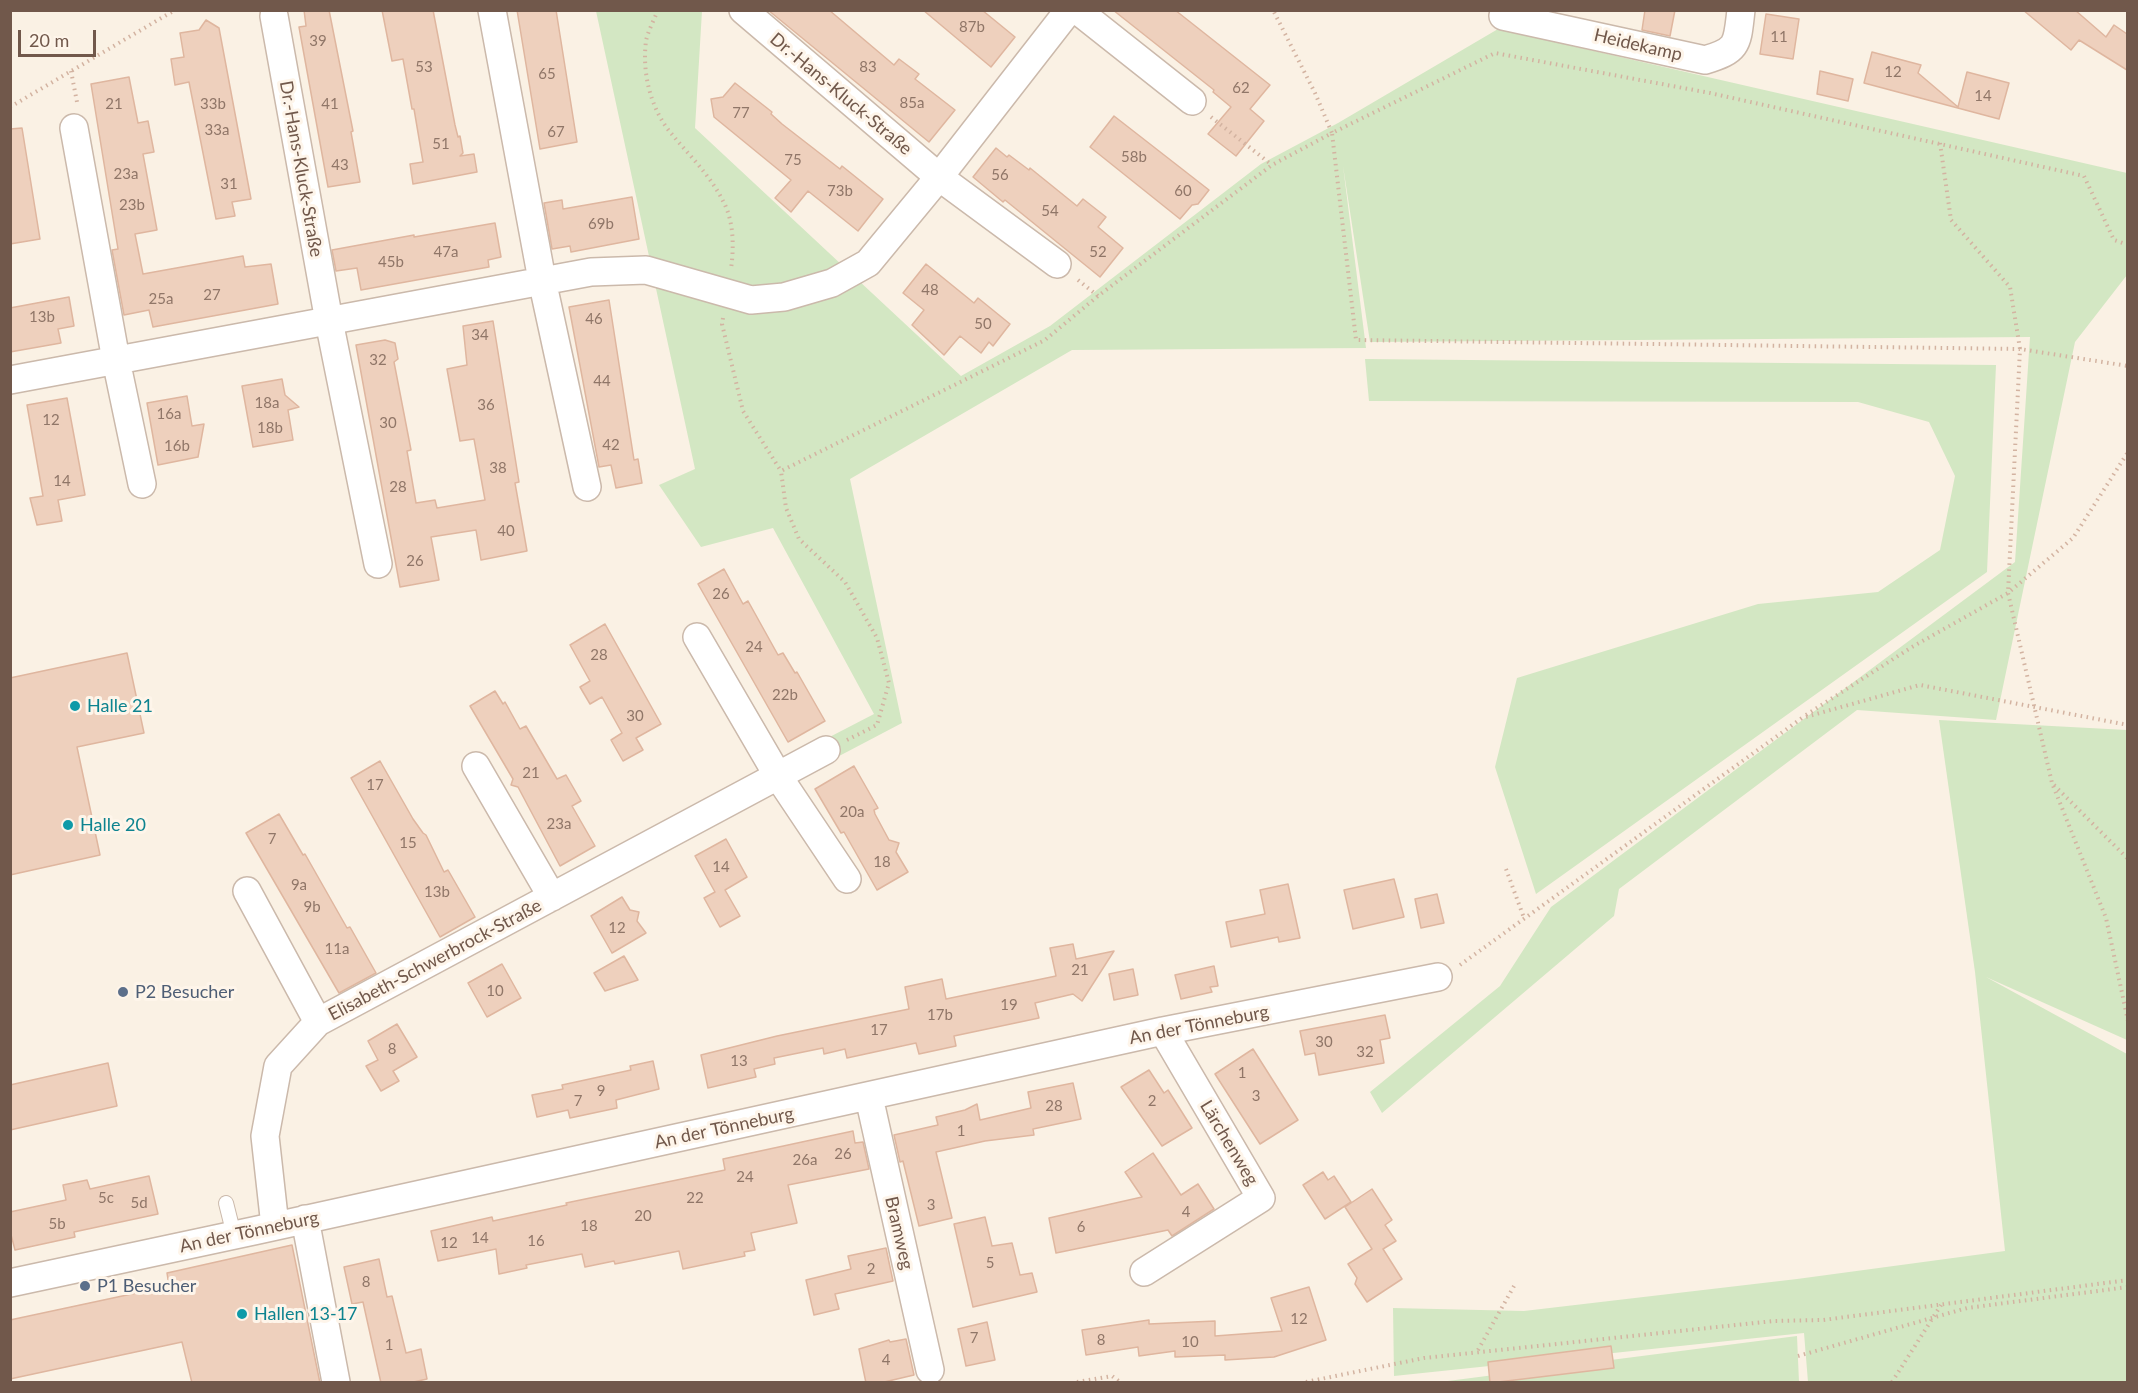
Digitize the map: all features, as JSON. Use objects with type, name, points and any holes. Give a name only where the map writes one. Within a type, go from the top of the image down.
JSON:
[{"type":"street","points":[[492,10],[542,280],[587,487]]},
{"type":"street","name":"Dr.-Hans-Kluck-Straße","points":[[743,10],[939,177],[1058,264]]},
{"type":"street","points":[[10,380],[591,272],[646,270],[751,300],[784,297],[832,283],[868,263],[939,177],[1069,10]]},
{"type":"street","points":[[1077,10],[1192,101]]},
{"type":"street","name":"Heidekamp","points":[[1503,15],[1705,60],[1725,54],[1737,40],[1741,10]]},
{"type":"street","name":"Dr.-Hans-Kluck-Straße","points":[[274,16],[329,321],[378,564]]},
{"type":"street","points":[[74,128],[116,360],[142,484]]},
{"type":"street","points":[[697,637],[778,776],[846,879]]},
{"type":"street","name":"Elisabeth-Schwerbrock-Straße","points":[[275,1227],[265,1136],[278,1066],[318,1022],[826,750]]},
{"type":"street","name":"Elisabeth-Schwerbrock-Straße","points":[[476,766],[552,897]]},
{"type":"street","name":"Elisabeth-Schwerbrock-Straße","points":[[247,891],[318,1022]]},
{"type":"street","name":"An der Tönneburg","points":[[10,1283],[275,1227],[1163,1031],[1438,977]]},
{"type":"street","name":"Lärchenweg","points":[[1144,1272],[1262,1198],[1163,1031]]},
{"type":"street","name":"Bramweg","points":[[869,1097],[930,1370]]},
{"type":"street","points":[[305,1219],[336,1383]]},
{"type":"lane","points":[[226,1203],[234,1235]]},
{"type":"path","points":[[10,107],[175,10]]},
{"type":"path","points":[[658,10],[646,39],[646,78],[655,107],[669,131],[690,154],[724,202],[731,226],[734,252],[722,324],[743,411],[781,471],[786,508],[799,539],[845,582],[877,638],[889,683],[877,724],[826,750]]},
{"type":"path","points":[[1274,10],[1332,133],[1356,340],[2020,349],[2127,366]]},
{"type":"path","points":[[781,471],[1046,339],[1098,296],[1272,165],[1495,53],[1710,93],[2084,176],[2114,240],[2127,245]]},
{"type":"path","points":[[1192,101],[1272,165]]},
{"type":"path","points":[[1940,143],[1951,220],[2010,287],[2020,349],[2008,593],[2052,783],[2106,918],[2127,1021]]},
{"type":"path","points":[[1438,977],[1453,970],[1802,718],[1912,647],[2008,593],[2073,538],[2127,452]]},
{"type":"path","points":[[1802,718],[1920,685],[2034,705],[2127,725]]},
{"type":"path","points":[[2052,783],[2127,859]]},
{"type":"path","points":[[1506,869],[1524,918]]},
{"type":"path","points":[[1306,1383],[1424,1358],[1477,1351],[1774,1321],[1823,1320],[2127,1280]]},
{"type":"path","points":[[1477,1351],[1514,1286]]},
{"type":"path","points":[[1798,1356],[1967,1308],[2127,1287]]},
{"type":"path","points":[[1892,1383],[1941,1305]]},
{"type":"path","points":[[1077,1383],[1112,1376],[1120,1383]]},
{"type":"green space","points":[[596,11],[702,11],[695,128],[961,376],[1050,326],[1261,164],[1338,123],[1498,29],[2127,173],[2127,275],[2075,342],[1996,720],[1857,710],[1619,889],[1614,916],[1382,1113],[1370,1092],[1500,986],[1551,907],[2015,562],[2030,337],[1370,342],[1343,166],[1366,348],[1072,350],[850,479],[902,723],[803,775],[791,757],[874,714],[773,528],[701,547],[659,485],[695,469]]},
{"type":"green space","points":[[1365,359],[1996,365],[1987,572],[1536,894],[1495,767],[1517,678],[1758,604],[1878,592],[1940,550],[1955,476],[1929,422],[1858,402],[1369,401]]},
{"type":"green space","points":[[1939,720],[2127,730],[2127,1040],[1986,977],[2127,1054],[2127,1382],[1808,1382],[1804,1333],[1394,1376],[1393,1308],[1524,1311],[1797,1279],[2005,1251],[1975,972]]},
{"type":"green space","points":[[1797,1336],[1799,1382],[1440,1382]]},
{"type":"building","points":[[304,10],[329,10],[353,131],[351,132],[360,182],[328,187],[299,27],[306,26]]},
{"type":"building","points":[[382,10],[433,10],[455,125],[458,137],[460,136],[463,153],[460,156],[474,154],[477,172],[413,184],[410,164],[423,162],[414,109],[412,109],[403,59],[392,61]]},
{"type":"building","points":[[517,10],[556,10],[577,142],[540,149]]},
{"type":"building","points":[[768,10],[829,10],[894,65],[899,59],[919,74],[915,79],[955,110],[929,142]]},
{"type":"building","points":[[923,10],[982,10],[1015,37],[991,67]]},
{"type":"building","points":[[1113,10],[1175,10],[1270,85],[1250,109],[1264,121],[1236,156],[1208,134],[1231,107],[1213,92],[1214,90]]},
{"type":"building","points":[[1645,10],[1675,10],[1670,36],[1642,30]]},
{"type":"building","points":[[2023,10],[2075,10],[2106,37],[2114,25],[2127,34],[2127,70],[2079,40],[2071,50]]},
{"type":"building","points":[[1766,14],[1799,19],[1793,59],[1760,54]]},
{"type":"building","points":[[206,20],[219,28],[251,199],[232,202],[235,216],[216,219],[189,82],[175,85],[171,59],[184,57],[180,33],[199,30]]},
{"type":"building","points":[[1872,52],[1921,65],[1918,73],[1958,107],[1967,72],[2009,83],[1999,119],[1864,83]]},
{"type":"building","points":[[1820,71],[1853,79],[1848,101],[1817,94]]},
{"type":"building","points":[[129,77],[138,123],[148,121],[154,152],[143,154],[157,230],[135,234],[143,274],[243,256],[245,267],[271,264],[278,304],[153,327],[149,310],[124,315],[112,250],[118,249],[91,84]]},
{"type":"building","points":[[735,83],[772,112],[771,114],[782,124],[840,169],[842,166],[883,199],[858,231],[808,191],[791,212],[775,198],[791,180],[714,117],[711,99],[723,97]]},
{"type":"building","points":[[1114,116],[1209,190],[1198,204],[1192,205],[1180,219],[1090,147]]},
{"type":"building","points":[[22,128],[40,239],[10,244],[10,129]]},
{"type":"building","points":[[996,148],[1029,170],[1030,168],[1077,206],[1083,199],[1106,217],[1098,227],[1123,248],[1100,277],[973,177]]},
{"type":"building","points":[[632,197],[639,239],[571,252],[570,246],[552,249],[544,203],[562,200],[563,209]]},
{"type":"building","points":[[495,223],[501,257],[488,260],[489,267],[361,290],[357,268],[336,271],[332,250]]},
{"type":"building","points":[[926,264],[974,303],[978,298],[1010,324],[993,346],[989,342],[981,353],[960,336],[944,355],[912,325],[924,310],[903,293]]},
{"type":"building","points":[[69,297],[74,326],[58,329],[61,343],[10,352],[10,308]]},
{"type":"building","points":[[609,300],[634,460],[638,459],[642,483],[616,488],[611,465],[599,467],[569,307]]},
{"type":"building","points":[[493,321],[519,482],[515,483],[527,551],[481,560],[476,530],[431,537],[439,580],[400,587],[356,345],[385,340],[395,343],[398,359],[394,362],[411,450],[407,451],[416,503],[435,500],[437,508],[485,500],[474,439],[460,441],[447,369],[467,365],[463,326]]},
{"type":"building","points":[[282,379],[285,395],[299,407],[288,410],[293,440],[253,447],[242,386]]},
{"type":"building","points":[[187,396],[192,426],[204,424],[198,457],[158,465],[147,403]]},
{"type":"building","points":[[67,398],[85,495],[58,500],[62,521],[37,525],[30,498],[43,496],[27,405]]},
{"type":"building","points":[[724,569],[743,604],[748,601],[778,655],[783,653],[795,673],[797,672],[825,721],[788,742],[698,584]]},
{"type":"building","points":[[605,624],[661,724],[636,738],[643,750],[623,761],[611,740],[622,733],[602,697],[590,704],[580,687],[590,681],[570,645]]},
{"type":"building","points":[[127,653],[144,733],[77,747],[100,855],[10,875],[10,678]]},
{"type":"building","points":[[495,691],[503,704],[505,702],[520,729],[526,726],[557,779],[566,775],[581,801],[572,806],[595,846],[560,866],[518,787],[511,785],[513,779],[470,706]]},
{"type":"building","points":[[380,761],[413,819],[426,835],[444,872],[448,870],[475,917],[440,937],[351,778]]},
{"type":"building","points":[[854,766],[878,808],[874,810],[875,814],[889,840],[899,843],[896,852],[908,872],[877,890],[844,832],[841,833],[815,789]]},
{"type":"building","points":[[279,814],[376,973],[339,993],[246,833]]},
{"type":"building","points":[[726,839],[747,877],[725,890],[740,916],[720,927],[704,898],[715,892],[695,856]]},
{"type":"building","points":[[1394,879],[1404,917],[1353,929],[1344,890]]},
{"type":"building","points":[[1288,884],[1300,938],[1279,942],[1278,937],[1231,947],[1226,922],[1265,914],[1260,890]]},
{"type":"building","points":[[1437,894],[1444,923],[1421,928],[1415,899]]},
{"type":"building","points":[[622,897],[630,910],[639,912],[637,921],[646,933],[612,953],[591,916]]},
{"type":"building","points":[[1073,944],[1076,959],[1114,951],[1082,1001],[1073,994],[1035,1003],[1039,1018],[954,1036],[956,1046],[919,1054],[916,1043],[847,1058],[845,1049],[824,1054],[823,1048],[774,1058],[775,1064],[754,1069],[756,1077],[708,1088],[701,1055],[777,1036],[909,1009],[905,987],[942,979],[946,999],[1056,976],[1050,948]]},
{"type":"building","points":[[624,956],[638,980],[605,991],[594,973]]},
{"type":"building","points":[[502,964],[521,998],[487,1017],[468,983]]},
{"type":"building","points":[[1214,966],[1218,986],[1210,987],[1212,992],[1181,999],[1175,975]]},
{"type":"building","points":[[1133,969],[1138,995],[1114,1000],[1109,974]]},
{"type":"building","points":[[1385,1015],[1390,1038],[1380,1040],[1384,1063],[1319,1075],[1315,1053],[1305,1055],[1300,1031]]},
{"type":"building","points":[[397,1024],[417,1057],[393,1071],[399,1081],[381,1091],[366,1066],[378,1060],[368,1041]]},
{"type":"building","points":[[1253,1049],[1298,1120],[1260,1144],[1215,1074]]},
{"type":"building","points":[[653,1061],[659,1089],[616,1100],[617,1108],[570,1118],[568,1110],[537,1117],[532,1095],[563,1089],[562,1085],[631,1070],[630,1066]]},
{"type":"building","points":[[108,1063],[117,1106],[10,1130],[10,1085]]},
{"type":"building","points":[[1149,1070],[1164,1093],[1168,1090],[1192,1128],[1162,1146],[1121,1087]]},
{"type":"building","points":[[1073,1083],[1081,1119],[1033,1129],[1034,1135],[985,1141],[936,1152],[952,1218],[919,1226],[894,1135],[938,1125],[936,1117],[965,1110],[977,1104],[980,1120],[1031,1108],[1028,1092]]},
{"type":"building","points":[[853,1131],[855,1143],[863,1142],[869,1169],[788,1185],[797,1223],[751,1233],[755,1250],[744,1252],[745,1256],[683,1269],[679,1251],[615,1264],[614,1261],[585,1267],[582,1254],[526,1265],[527,1268],[499,1274],[496,1249],[438,1261],[431,1231],[492,1217],[493,1221],[567,1205],[566,1203],[725,1170],[723,1159]]},
{"type":"building","points":[[1153,1153],[1181,1195],[1198,1184],[1214,1209],[1172,1236],[1168,1230],[1056,1253],[1049,1218],[1142,1197],[1125,1172]]},
{"type":"building","points":[[1323,1172],[1328,1180],[1334,1176],[1351,1202],[1325,1219],[1303,1185]]},
{"type":"building","points":[[149,1176],[158,1214],[74,1232],[75,1237],[15,1250],[10,1231],[10,1212],[66,1200],[63,1185],[87,1180],[90,1189]]},
{"type":"building","points":[[1372,1189],[1392,1220],[1385,1225],[1396,1241],[1383,1249],[1402,1279],[1367,1302],[1355,1284],[1357,1278],[1348,1264],[1372,1249],[1345,1207]]},
{"type":"building","points":[[985,1217],[992,1246],[1012,1243],[1020,1275],[1032,1273],[1037,1292],[973,1307],[954,1224]]},
{"type":"building","name":"Hallen 13-17","points":[[292,1245],[320,1383],[192,1383],[182,1342],[10,1379],[10,1320],[169,1286],[167,1273]]},
{"type":"building","points":[[886,1248],[893,1281],[835,1294],[839,1309],[814,1315],[806,1280],[851,1269],[848,1256]]},
{"type":"building","points":[[379,1259],[387,1297],[392,1296],[406,1353],[421,1349],[427,1379],[409,1383],[381,1383],[363,1302],[352,1304],[344,1267]]},
{"type":"building","points":[[1309,1287],[1326,1340],[1274,1357],[1225,1360],[1225,1355],[1175,1357],[1175,1351],[1139,1356],[1138,1347],[1086,1355],[1082,1330],[1149,1320],[1149,1324],[1215,1321],[1215,1336],[1282,1331],[1271,1298]]},
{"type":"building","points":[[987,1322],[995,1360],[966,1366],[958,1329]]},
{"type":"building","points":[[906,1339],[914,1375],[880,1383],[866,1383],[859,1349],[889,1340],[890,1342]]},
{"type":"building","points":[[1611,1346],[1614,1368],[1490,1383],[1488,1362]]},
{"type":"place","name":"Halle 21","points":[[75,706]]},
{"type":"place","name":"Halle 20","points":[[68,825]]},
{"type":"place","name":"P2 Besucher","points":[[123,992]]},
{"type":"place","name":"P1 Besucher","points":[[85,1286]]},
{"type":"place","name":"Hallen 13-17","points":[[242,1314]]}]
